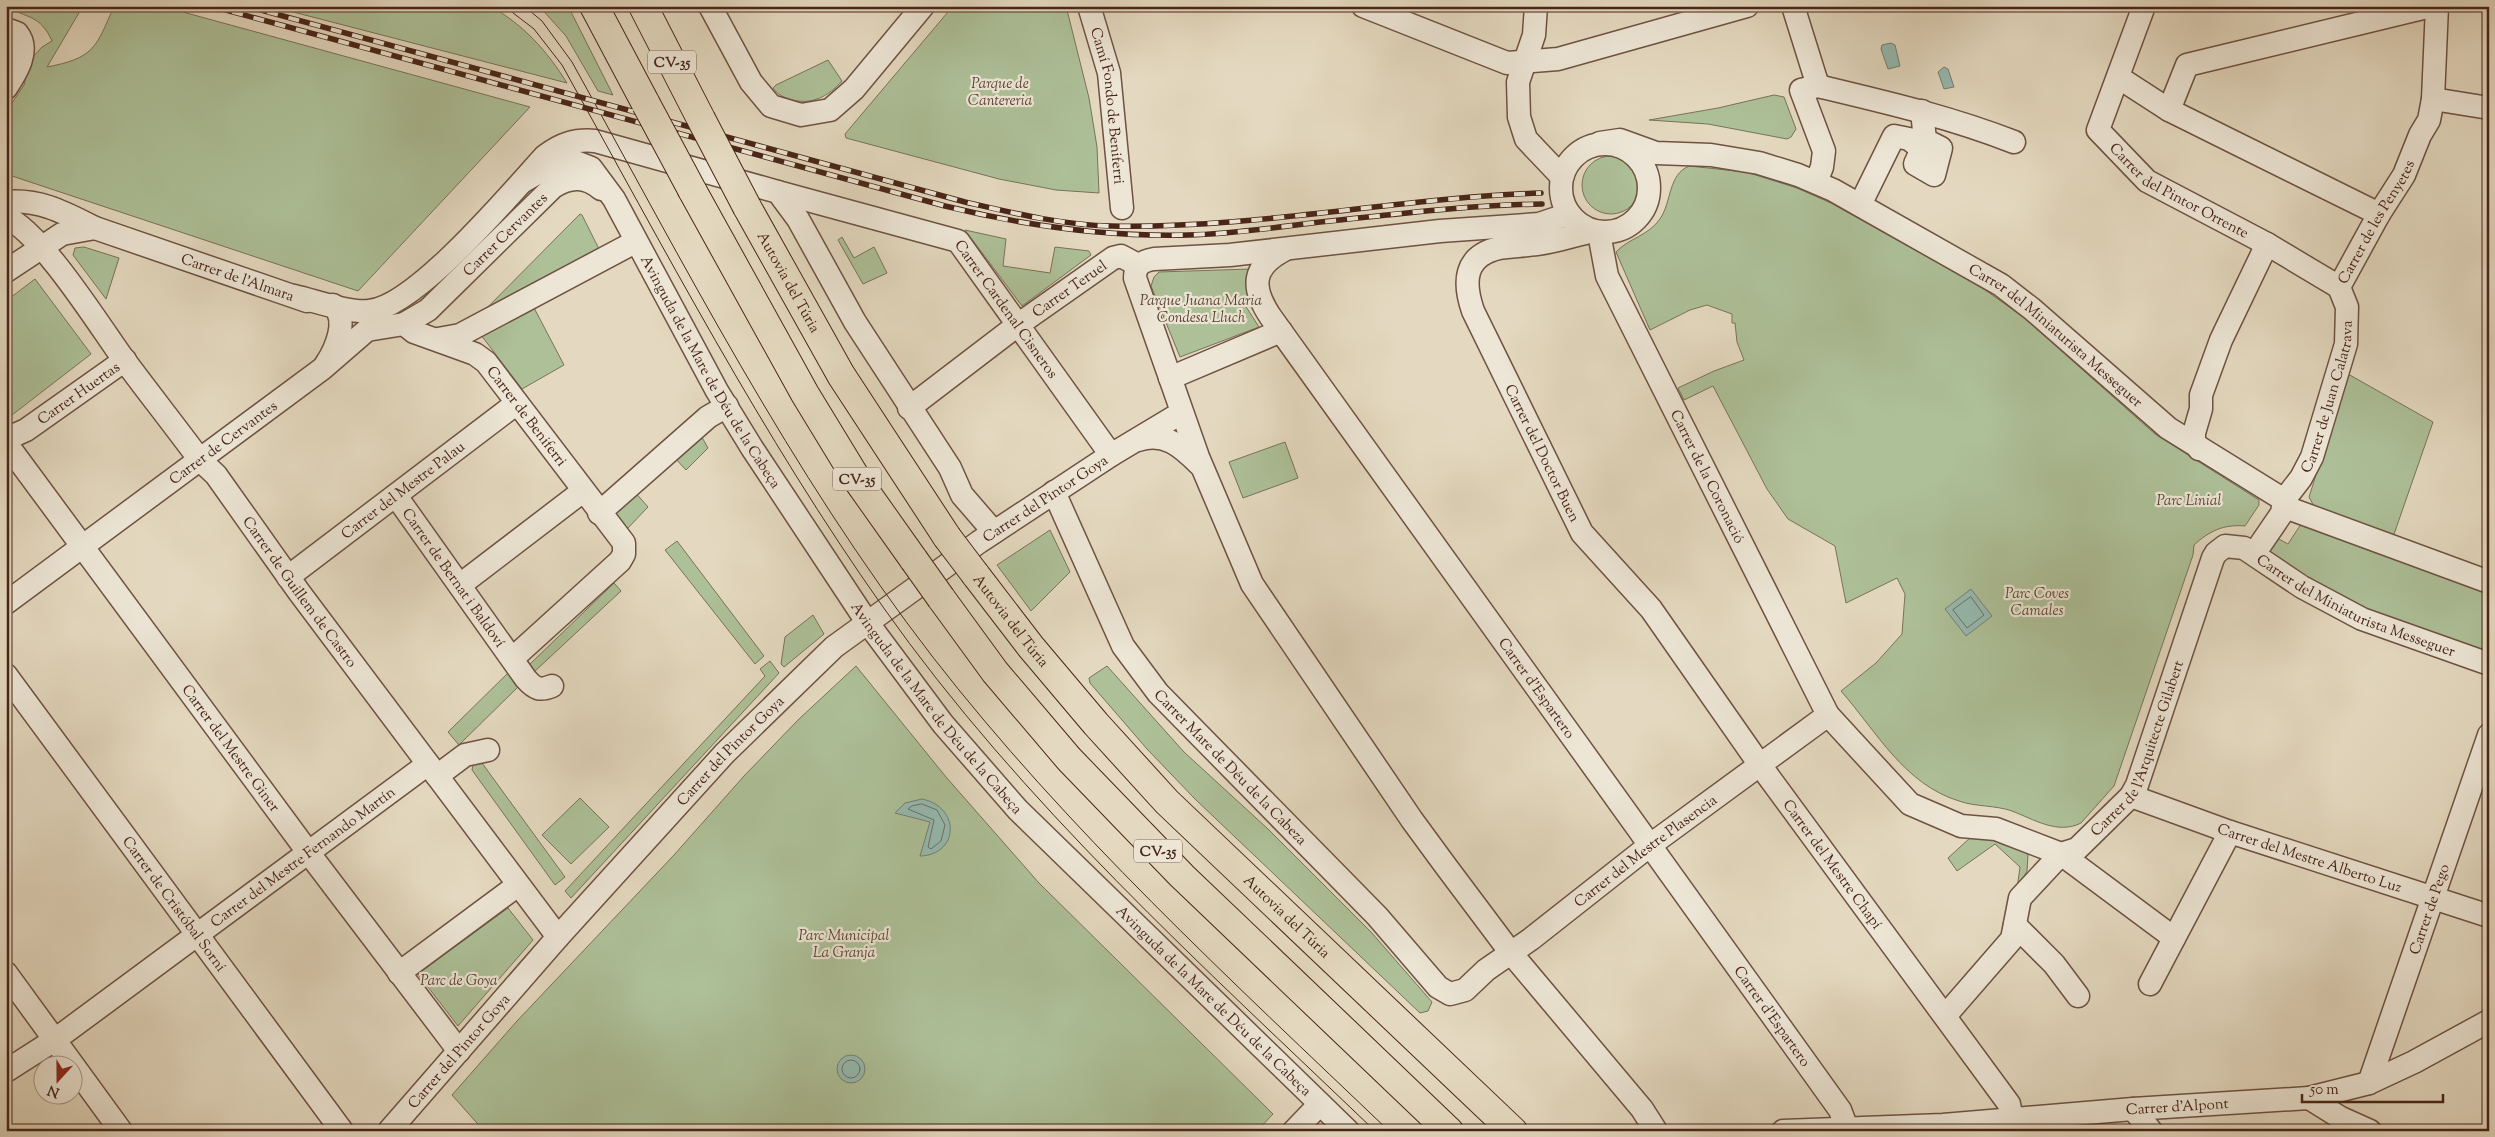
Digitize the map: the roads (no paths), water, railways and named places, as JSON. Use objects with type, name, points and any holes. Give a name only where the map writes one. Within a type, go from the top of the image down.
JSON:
[{"type":"highway","name":"CV-35","points":[[594,6],[769,332],[805,394],[858,480],[995,672],[1069,759],[1182,876],[1449,1131]]},
{"type":"highway","name":"Autovia del Túria","points":[[642,6],[747,207],[840,375],[947,537],[1031,647],[1096,724],[1168,802],[1512,1131]]},
{"type":"street","points":[[710,6],[751,82],[771,106],[801,115],[830,110],[854,88],[923,6]]},
{"type":"street","name":"Camí Fondo de Beniferri","points":[[1089,6],[1109,73],[1122,208]]},
{"type":"street","points":[[1363,6],[1507,63],[1558,59],[1746,6]]},
{"type":"street","points":[[1536,6],[1534,35],[1518,82],[1519,117],[1526,139],[1536,152],[1562,177]]},
{"type":"street","points":[[1793,6],[1824,151],[1822,167],[1816,182]]},
{"type":"street","points":[[2144,6],[2118,78],[2169,110],[2379,214]]},
{"type":"street","points":[[2169,110],[2187,65],[2431,6]]},
{"type":"street","name":"Carrer de les Penyetes","points":[[2267,244],[2340,287],[2379,214],[2404,175],[2420,135],[2429,120],[2433,99],[2438,6]]},
{"type":"street","points":[[6,29],[17,34],[23,45],[22,55],[9,77]]},
{"type":"street","name":"Carrer del Pintor Orrente","points":[[2118,78],[2098,130],[2147,181],[2267,244]]},
{"type":"street","points":[[1809,88],[1922,110],[1968,124],[2014,142]]},
{"type":"street","points":[[2433,99],[2489,108]]},
{"type":"street","points":[[1860,206],[1894,136],[1909,139],[1922,149],[1916,164],[1934,175],[1941,148],[1925,140],[1922,110]]},
{"type":"street","points":[[322,369],[333,352],[338,335],[336,310],[361,311],[380,309],[394,304],[425,281],[545,156],[560,145],[583,140],[595,141],[778,192],[798,219],[855,322],[909,408],[950,468],[969,505],[994,532]]},
{"type":"street","name":"Carrer del Miniaturista Messeguer","points":[[1600,143],[1620,140],[1656,153],[1734,158],[1778,168],[1816,182],[1974,268],[2015,295],[2147,412],[2199,450],[2284,503],[2489,582]]},
{"type":"street","points":[[1600,143],[1614,144],[1628,149],[1638,158],[1646,170],[1650,183],[1649,197],[1644,210],[1636,221],[1624,229],[1596,232],[1580,225],[1569,214],[1562,200],[1562,177],[1573,157],[1586,148],[1600,143]]},
{"type":"street","points":[[1536,152],[1573,157]]},
{"type":"street","name":"Avinguda de la Mare de Déu de la Cabeça","points":[[522,182],[553,164],[573,161],[591,168],[614,200],[635,242],[757,456],[867,622],[944,724],[1018,810],[1348,1131]]},
{"type":"street","name":"Carrer Cervantes","points":[[409,328],[553,187],[563,180],[576,178],[593,182],[614,200]]},
{"type":"street","name":"Carrer Cardenal Cisneros","points":[[778,192],[958,240],[1111,455]]},
{"type":"street","name":"Carrer de l'Almara","points":[[6,202],[42,204],[66,212],[95,228],[336,310],[380,327]]},
{"type":"street","points":[[1569,214],[1540,224],[1440,232],[1285,250],[1154,259],[1144,261],[1138,265],[1135,278],[1138,292],[1201,466],[1243,566],[1263,602],[1412,820],[1511,953],[1642,1109],[1666,1131]]},
{"type":"street","name":"Carrer de Guillem de Castro","points":[[6,218],[18,224],[41,247],[200,460],[216,476],[288,577],[558,937]]},
{"type":"street","name":"Carrer de l'Almara","points":[[6,271],[62,234],[95,228]]},
{"type":"street","name":"Carrer del Doctor Buen","points":[[1596,232],[1538,244],[1499,248],[1484,253],[1474,262],[1466,278],[1466,292],[1473,311],[1582,533],[1651,609]]},
{"type":"street","name":"Carrer de la Coronació","points":[[1596,232],[1607,276],[1828,715],[1910,804],[1961,826],[1996,829],[2060,854],[2174,938]]},
{"type":"street","points":[[438,339],[460,335],[635,242]]},
{"type":"street","points":[[2199,450],[2194,441],[2194,433],[2200,410],[2201,394],[2221,340],[2267,244]]},
{"type":"street","name":"Carrer d'Espartero","points":[[1285,250],[1264,263],[1259,272],[1256,285],[1263,306],[1840,1110],[1842,1129]]},
{"type":"street","name":"Carrer Teruel","points":[[909,408],[1019,324],[1113,258],[1121,256],[1138,265]]},
{"type":"street","points":[[409,328],[405,314],[425,281]]},
{"type":"street","name":"Carrer de Juan Calatrava","points":[[2254,554],[2312,457],[2346,344],[2347,307],[2340,287]]},
{"type":"street","name":"Carrer de Cervantes","points":[[6,603],[322,369],[367,330],[380,327],[409,328]]},
{"type":"street","name":"Carrer de Beniferri","points":[[409,328],[474,354],[486,362],[599,513],[624,543],[624,554],[620,561],[513,658]]},
{"type":"street","points":[[1170,378],[1280,330]]},
{"type":"street","name":"Carrer Huertas","points":[[6,441],[26,430],[124,360]]},
{"type":"street","name":"Carrer del Mestre Palau","points":[[288,577],[517,403]]},
{"type":"street","points":[[599,513],[708,417],[727,406]]},
{"type":"street","name":"Carrer del Pintor Goya","points":[[389,1131],[558,937],[725,753],[834,647],[994,532],[1133,441],[1181,413]]},
{"type":"street","name":"Carrer del Pintor Goya","points":[[1133,441],[1154,437],[1166,438],[1185,449],[1201,466]]},
{"type":"street","name":"Carrer del Mestre Giner","points":[[6,441],[81,546],[308,852],[399,974],[459,1050]]},
{"type":"street","points":[[460,585],[583,492]]},
{"type":"street","name":"Carrer Mare de Déu de la Cabeza","points":[[1054,492],[1123,646],[1158,693],[1378,916],[1438,987],[1450,994],[1466,990]]},
{"type":"street","name":"Carrer de Bernat i Baldoví","points":[[396,496],[533,687],[543,690],[552,686]]},
{"type":"street","name":"Carrer del Miniaturista Messeguer","points":[[2226,546],[2238,547],[2254,554],[2302,587],[2362,619],[2489,664]]},
{"type":"street","name":"Carrer de l'Arquitecte Gilabert","points":[[1946,1015],[2012,939],[2020,898],[2060,854],[2077,850],[2131,796],[2137,785],[2212,558],[2226,546]]},
{"type":"street","name":"Carrer del Mestre Chapí","points":[[1651,609],[1760,765],[1946,1015],[2009,1104],[2012,1118]]},
{"type":"street","name":"Carrer de Cristóbal Sorní","points":[[6,675],[342,1131]]},
{"type":"street","name":"Carrer del Mestre Plasencia","points":[[1466,990],[1486,970],[1511,953],[1649,846],[1828,715]]},
{"type":"street","name":"Carrer de Pego","points":[[2369,1084],[2489,735]]},
{"type":"street","name":"Carrer del Mestre Fernando Martín","points":[[6,1071],[56,1039],[308,852],[432,770],[465,755],[488,750]]},
{"type":"street","name":"Carrer del Mestre Alberto Luz","points":[[2131,796],[2230,832],[2489,916]]},
{"type":"street","points":[[2150,984],[2230,832]]},
{"type":"street","points":[[399,974],[518,885]]},
{"type":"street","points":[[2015,925],[2054,964],[2078,996]]},
{"type":"street","points":[[6,973],[56,1039],[121,1131]]},
{"type":"street","name":"Carrer d'Alpont","points":[[1783,1131],[1985,1125],[2012,1118],[2309,1098],[2369,1084],[2489,1021]]},
{"type":"street","points":[[2309,1098],[2341,1118],[2370,1131]]},
{"type":"street","points":[[1294,1131],[1320,1104]]},
{"type":"street","points":[[1642,1109],[1656,1131]]},
{"type":"street","points":[[1642,1109],[1673,1131]]},
{"type":"street","points":[[2134,1109],[2151,1131]]},
{"type":"street","points":[[1915,1131],[1944,1125]]},
{"type":"water","points":[[1891,43],[1895,45],[1900,66],[1888,69],[1881,49],[1882,45]]},
{"type":"water","points":[[1944,67],[1948,69],[1954,87],[1944,89],[1938,72]]},
{"type":"water","points":[[1971,589],[1992,616],[1966,636],[1945,609]]},
{"type":"water","points":[[922,799],[935,804],[944,811],[949,820],[950,830],[948,840],[942,848],[933,854],[920,856],[930,822],[895,813],[905,803]]},
{"type":"water","points":[[851,1055],[861,1059],[865,1069],[861,1079],[851,1083],[841,1079],[837,1069],[841,1059]]},
{"type":"tram line","points":[[504,6],[534,29],[562,65],[676,272],[755,409],[839,542],[883,607],[937,679],[994,749],[1116,881],[1375,1131]]},
{"type":"tram line","points":[[524,6],[542,21],[572,62],[698,290],[785,440],[880,586],[932,656],[984,720],[1094,843],[1210,960],[1389,1131]]},
{"type":"railway","points":[[211,6],[945,206],[1005,219],[1066,229],[1126,234],[1204,234],[1427,211],[1484,206],[1542,204]]},
{"type":"railway","points":[[246,6],[965,202],[1056,221],[1111,226],[1219,223],[1433,201],[1541,193]]},
{"type":"park label","name":"Parque de Cantereria","points":[[1000,92]]},
{"type":"park label","name":"Parque Juana Maria Condesa Lluch","points":[[1201,308]]},
{"type":"park label","name":"Parc Linial","points":[[2189,500]]},
{"type":"park label","name":"Parc Coves Camales","points":[[2037,602]]},
{"type":"park label","name":"Parc Municipal La Granja","points":[[844,944]]},
{"type":"park label","name":"Parc de Goya","points":[[459,980]]}]
